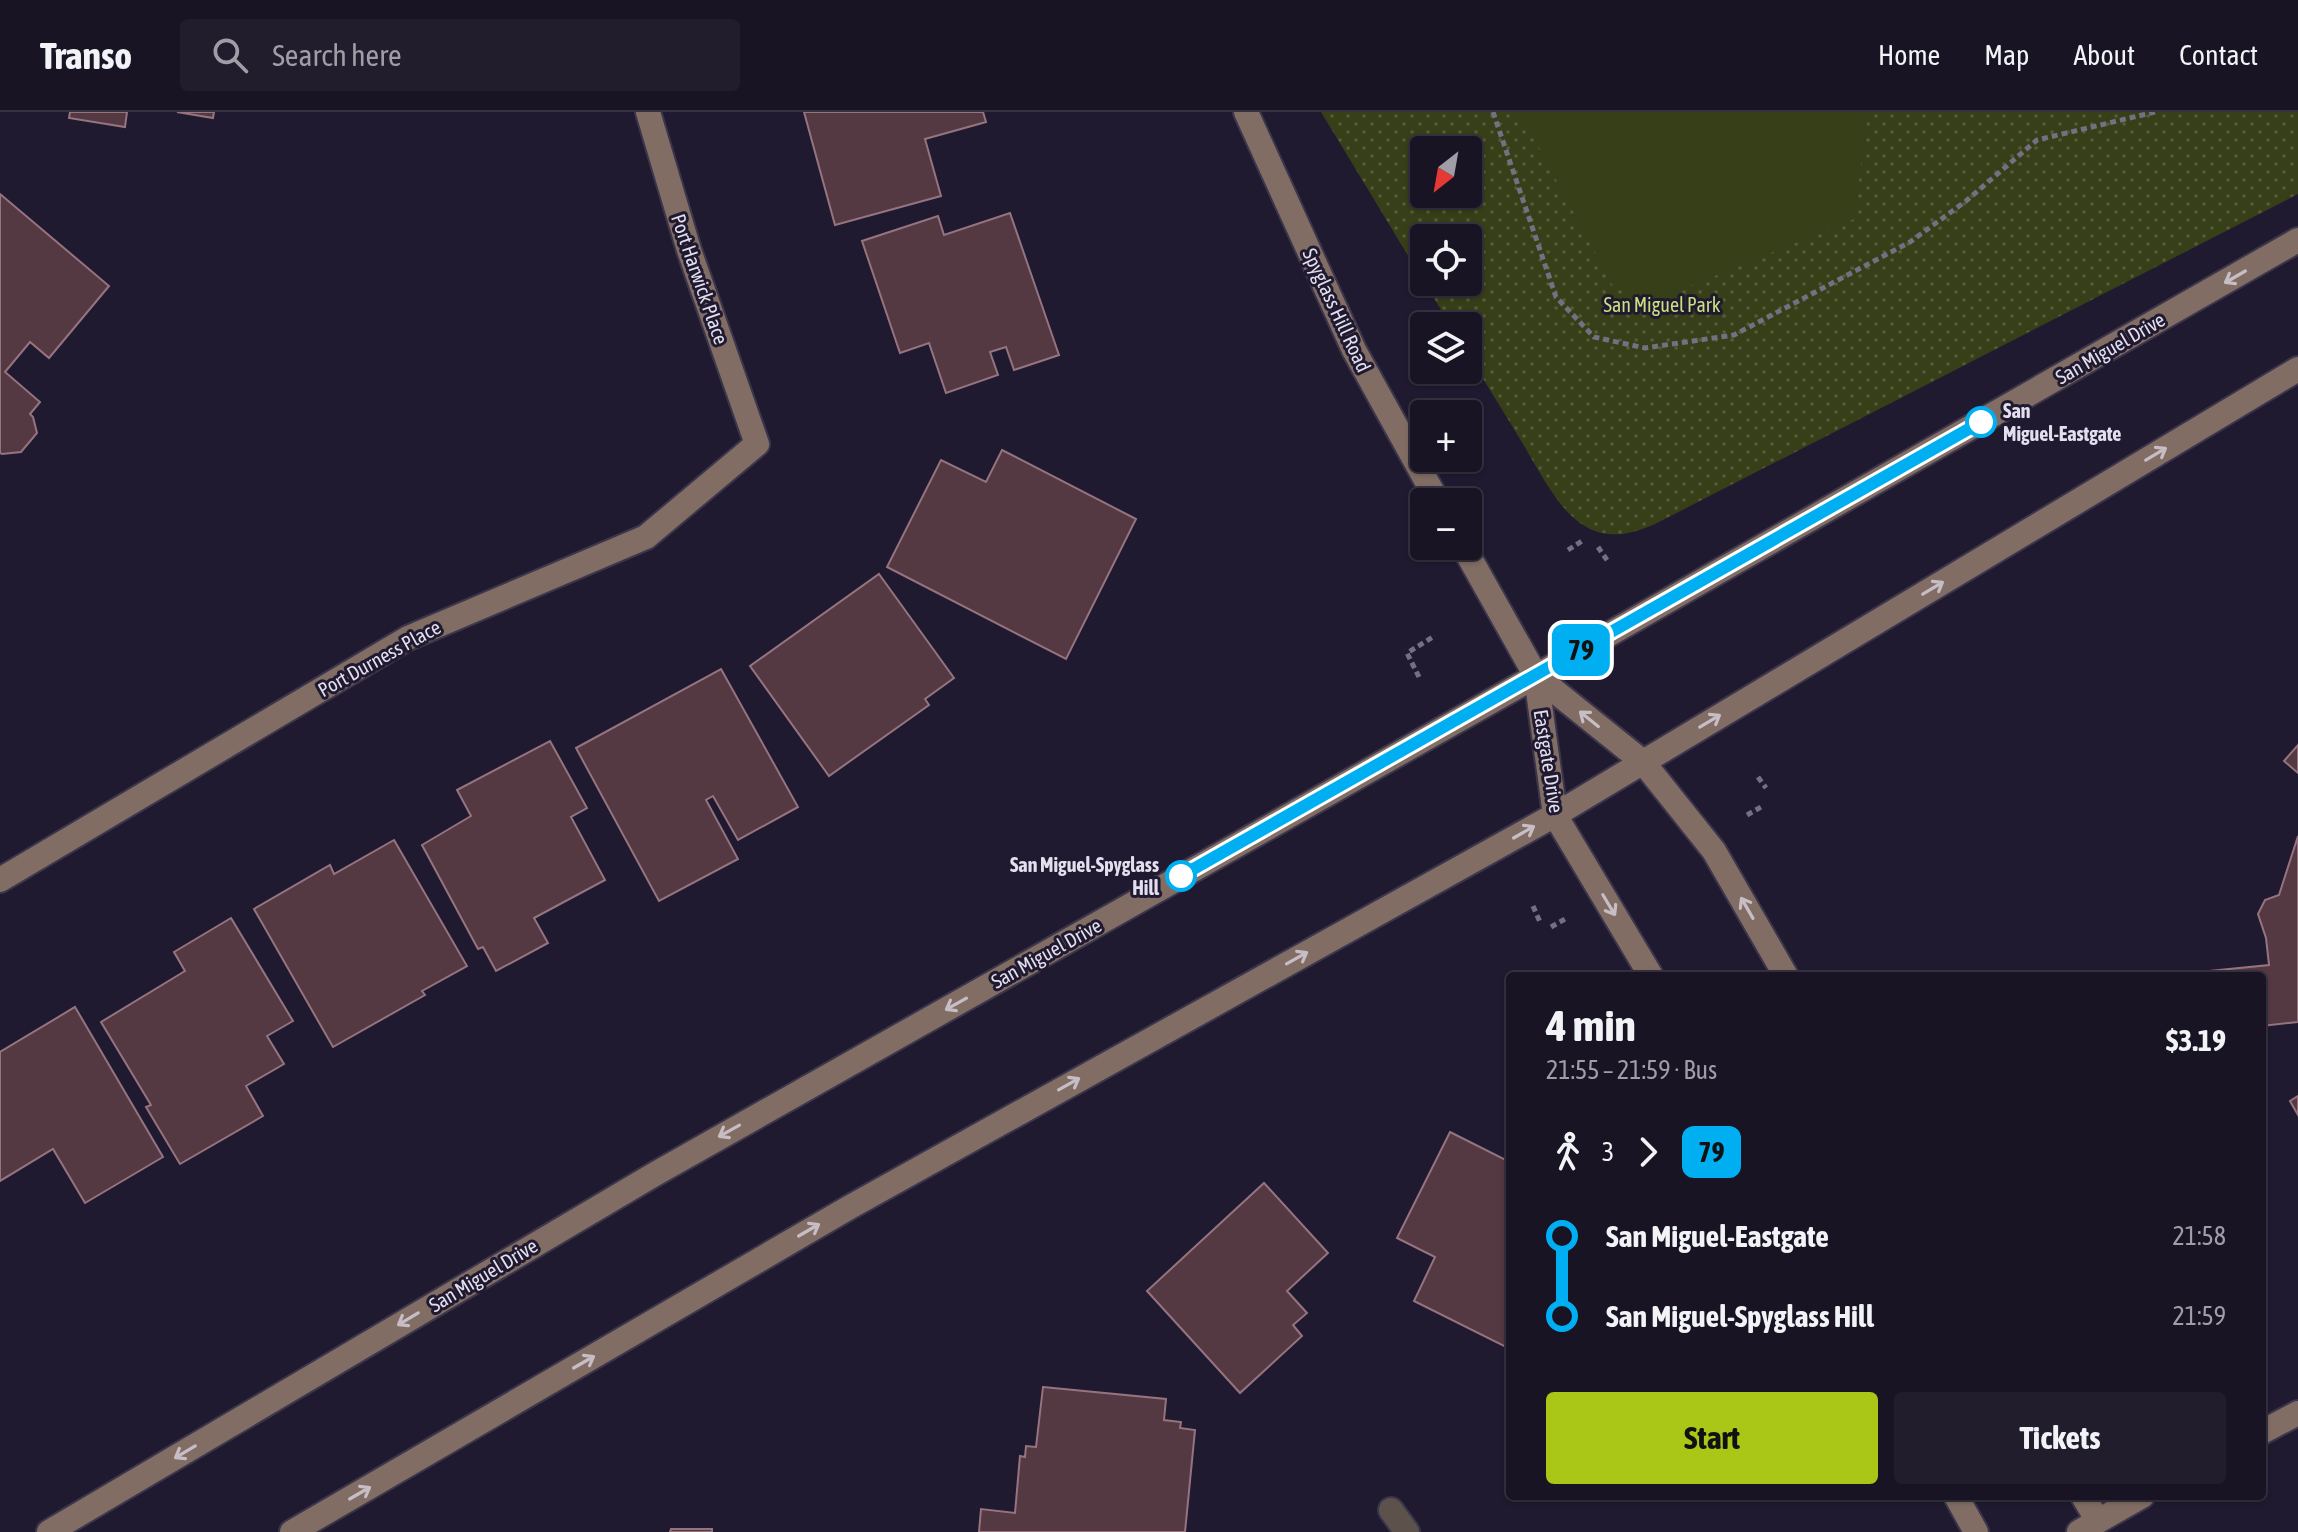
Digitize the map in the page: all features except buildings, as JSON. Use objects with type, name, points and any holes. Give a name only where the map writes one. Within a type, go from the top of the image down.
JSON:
[{"type":"main road","name":"Port Harwick Place","points":[[648,112],[689,250],[757,444]]},
{"type":"main road","name":"Spyglass Hill Road","points":[[1246,112],[1354,350],[1430,488]]},
{"type":"main road","name":"San Miguel Drive","points":[[49,1532],[655,1174],[1536,676],[2298,240]]},
{"type":"main road","points":[[292,1532],[850,1207],[1555,815],[2298,369]]},
{"type":"main road","name":"Port Durness Place","points":[[0,880],[408,638],[646,537],[757,444]]},
{"type":"main road","points":[[1471,560],[1536,676]]},
{"type":"main road","name":"Eastgate Drive","points":[[1536,676],[1643,762],[1714,851],[1784,972]]},
{"type":"main road","name":"Eastgate Drive","points":[[1536,676],[1555,815],[1649,972]]},
{"type":"main road","points":[[2266,1430],[2298,1413]]},
{"type":"main road","points":[[1958,1500],[1976,1532]]},
{"type":"main road","points":[[2084,1500],[2088,1527],[2135,1500]]},
{"type":"street","points":[[1391,1510],[1407,1532]]},
{"type":"path","points":[[1493,112],[1556,297],[1594,337],[1645,348],[1734,335],[1910,242],[1966,201],[2037,140],[2155,112]]},
{"type":"path","points":[[1568,550],[1582,541]]},
{"type":"path","points":[[1598,547],[1609,563]]},
{"type":"path","points":[[1419,677],[1407,653],[1433,637]]},
{"type":"path","points":[[1758,777],[1766,788]]},
{"type":"path","points":[[1747,815],[1761,807]]},
{"type":"path","points":[[1533,906],[1540,922]]},
{"type":"path","points":[[1551,927],[1569,917]]},
{"type":"green space","name":"San Miguel Park","points":[[1321,112],[2298,112],[2298,194],[1657,523],[1631,532],[1609,534],[1590,529],[1560,503],[1482,377],[1482,312],[1442,312],[1433,296],[1482,296],[1482,224],[1410,224],[1410,259]]},
{"type":"green space","points":[[1520,112],[1868,112],[1854,219],[1656,300],[1613,286]]},
{"type":"bus line","name":"79","points":[[1181,876],[1981,422]]},
{"type":"place","name":"San Miguel-Eastgate","points":[[1981,422]]},
{"type":"place","name":"San Miguel-Spyglass Hill","points":[[1181,876]]}]
